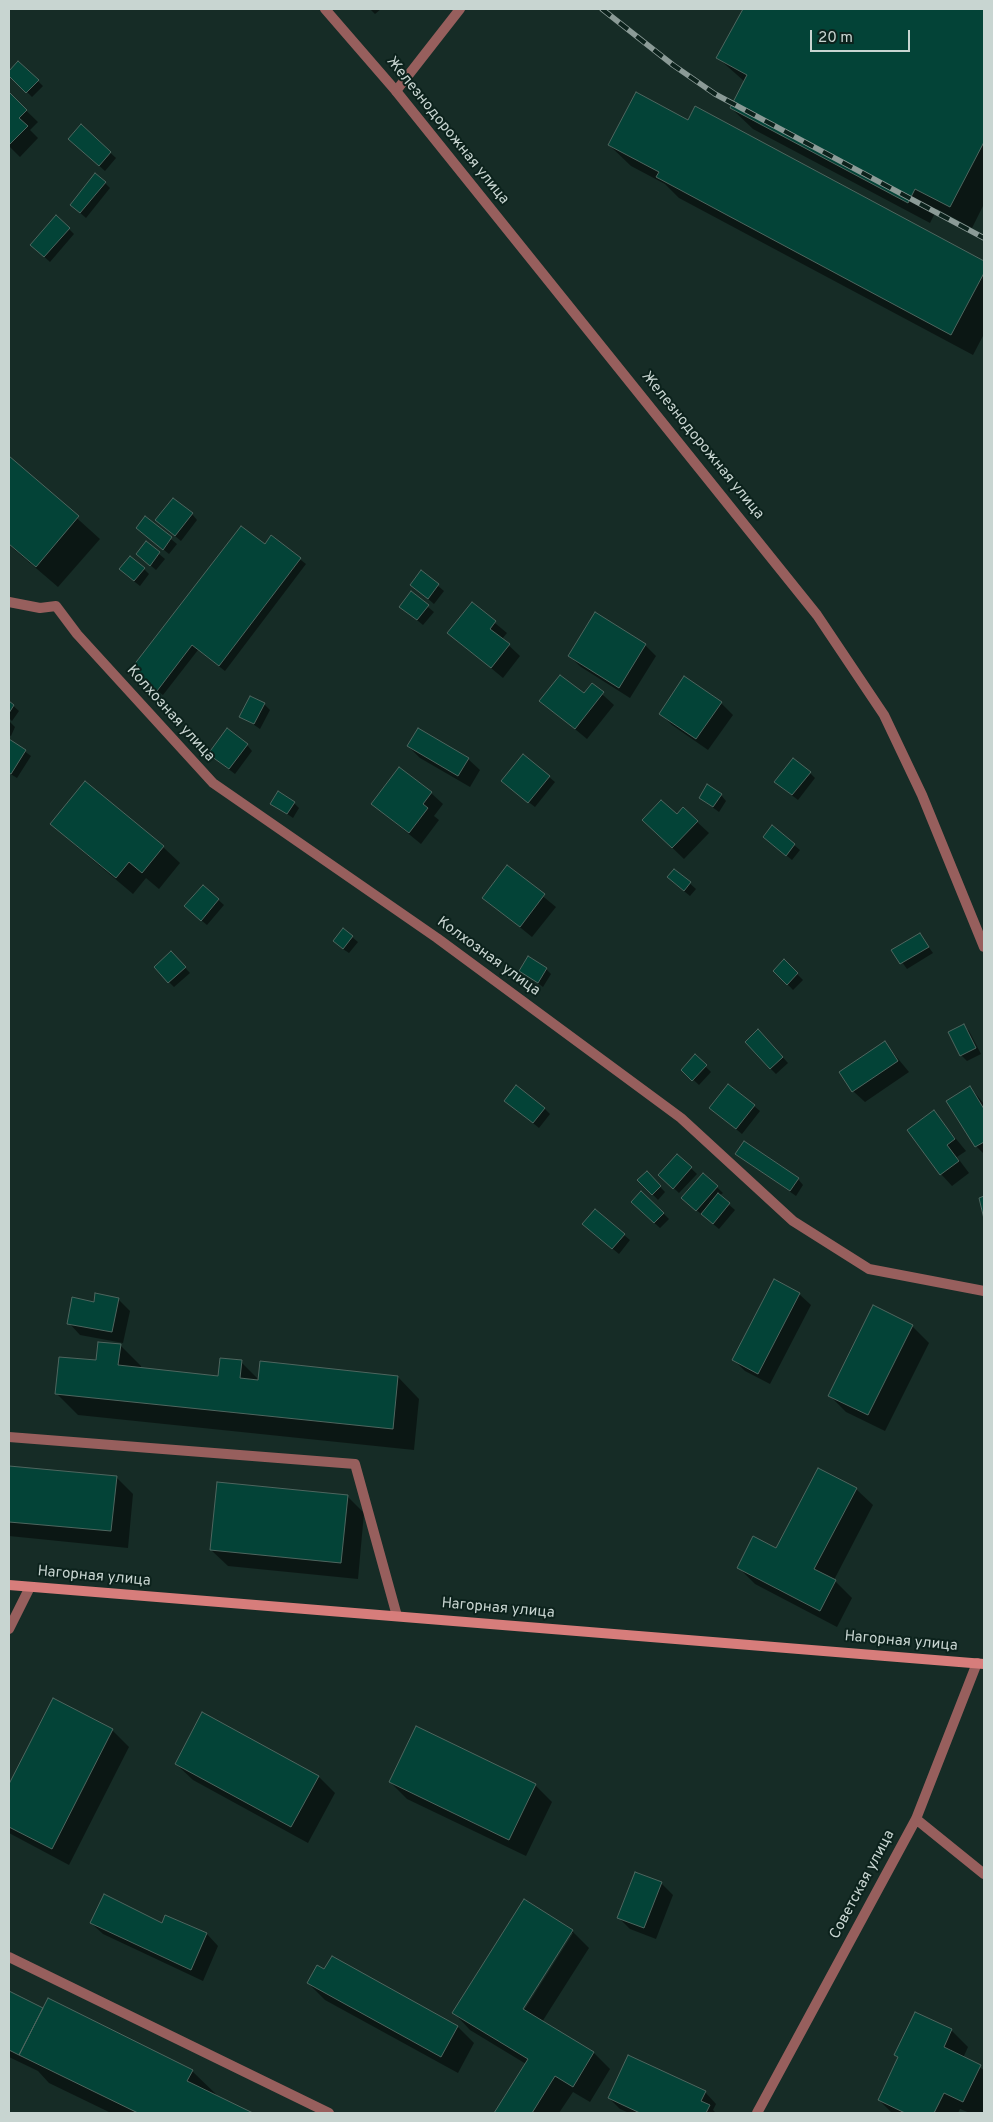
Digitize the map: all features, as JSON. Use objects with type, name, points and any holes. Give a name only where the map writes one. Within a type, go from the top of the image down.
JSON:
[{"type":"main road","name":"Нагорная улица","points":[[9,1585],[981,1663]]},
{"type":"street","name":"Железнодорожная улица","points":[[325,9],[396,91],[817,615],[884,715],[922,795],[984,947]]},
{"type":"street","points":[[396,91],[460,9]]},
{"type":"street","name":"Колхозная улица","points":[[9,602],[40,608],[56,606],[77,634],[213,783],[437,938],[681,1118],[793,1221],[869,1269],[984,1292]]},
{"type":"street","points":[[9,1437],[355,1464],[397,1616]]},
{"type":"street","points":[[9,1629],[30,1587]]},
{"type":"street","name":"Советская улица","points":[[757,2113],[916,1819],[981,1663]]},
{"type":"street","points":[[916,1819],[984,1874]]},
{"type":"street","points":[[9,1957],[329,2113]]},
{"type":"building","points":[[743,9],[984,9],[984,142],[950,207],[915,189],[908,203],[730,108],[747,75],[716,58]]},
{"type":"building","points":[[18,61],[39,80],[26,93],[9,76],[9,71]]},
{"type":"building","points":[[9,92],[27,110],[19,118],[28,126],[9,145]]},
{"type":"building","points":[[636,92],[688,120],[695,106],[984,261],[984,273],[951,335],[656,177],[659,172],[608,145]]},
{"type":"building","points":[[81,124],[111,152],[99,166],[68,139]]},
{"type":"building","points":[[95,173],[106,182],[80,213],[70,205]]},
{"type":"building","points":[[56,215],[70,228],[44,257],[30,245]]},
{"type":"building","points":[[9,456],[79,516],[36,567],[9,544]]},
{"type":"building","points":[[173,498],[193,513],[175,536],[155,520]]},
{"type":"building","points":[[145,516],[172,537],[163,550],[136,528]]},
{"type":"building","points":[[241,526],[265,544],[271,535],[301,558],[219,666],[192,645],[157,691],[130,670]]},
{"type":"building","points":[[146,541],[160,552],[150,566],[136,554]]},
{"type":"building","points":[[130,556],[145,568],[134,581],[119,569]]},
{"type":"building","points":[[421,570],[439,584],[428,599],[410,585]]},
{"type":"building","points":[[411,591],[429,605],[417,620],[399,607]]},
{"type":"building","points":[[472,602],[496,621],[490,629],[510,644],[491,668],[447,633]]},
{"type":"building","points":[[595,612],[646,644],[619,688],[568,656]]},
{"type":"building","points":[[560,675],[584,693],[592,683],[604,692],[575,729],[539,701]]},
{"type":"building","points":[[684,676],[722,702],[696,739],[659,714]]},
{"type":"building","points":[[250,696],[265,703],[254,724],[239,717]]},
{"type":"building","points":[[9,701],[14,705],[9,713]]},
{"type":"building","points":[[227,728],[248,744],[229,769],[208,754]]},
{"type":"building","points":[[418,728],[469,758],[458,776],[407,746]]},
{"type":"building","points":[[9,739],[26,750],[11,774],[9,773]]},
{"type":"building","points":[[523,754],[550,776],[528,803],[501,781]]},
{"type":"building","points":[[793,758],[811,772],[792,795],[774,782]]},
{"type":"building","points":[[399,767],[432,792],[423,804],[428,808],[409,833],[371,804]]},
{"type":"building","points":[[85,781],[164,846],[142,873],[129,862],[116,878],[50,824]]},
{"type":"building","points":[[707,784],[722,794],[713,807],[699,798]]},
{"type":"building","points":[[278,791],[295,802],[287,814],[270,804]]},
{"type":"building","points":[[661,800],[677,814],[683,807],[698,821],[672,848],[642,820]]},
{"type":"building","points":[[772,825],[795,844],[786,856],[763,837]]},
{"type":"building","points":[[507,865],[545,894],[520,927],[482,898]]},
{"type":"building","points":[[674,869],[691,882],[684,891],[667,877]]},
{"type":"building","points":[[203,885],[219,899],[201,921],[184,906]]},
{"type":"building","points":[[343,928],[353,936],[343,949],[333,941]]},
{"type":"building","points":[[920,933],[929,947],[900,964],[891,950]]},
{"type":"building","points":[[171,951],[186,967],[168,983],[154,967]]},
{"type":"building","points":[[528,956],[547,968],[538,983],[519,971]]},
{"type":"building","points":[[784,959],[798,973],[787,985],[773,971]]},
{"type":"building","points":[[964,1024],[976,1048],[960,1056],[948,1032]]},
{"type":"building","points":[[758,1029],[783,1057],[770,1069],[745,1042]]},
{"type":"building","points":[[885,1041],[898,1061],[852,1092],[839,1072]]},
{"type":"building","points":[[695,1054],[707,1065],[692,1081],[681,1070]]},
{"type":"building","points":[[728,1084],[755,1105],[736,1129],[709,1108]]},
{"type":"building","points":[[516,1085],[545,1108],[533,1123],[504,1101]]},
{"type":"building","points":[[970,1086],[984,1109],[984,1142],[975,1147],[946,1101]]},
{"type":"building","points":[[934,1110],[955,1139],[947,1145],[959,1161],[940,1175],[907,1130]]},
{"type":"building","points":[[744,1141],[799,1178],[790,1191],[735,1154]]},
{"type":"building","points":[[677,1154],[692,1167],[673,1189],[658,1175]]},
{"type":"building","points":[[647,1171],[661,1186],[652,1195],[637,1180]]},
{"type":"building","points":[[703,1173],[718,1186],[696,1211],[681,1198]]},
{"type":"building","points":[[641,1191],[664,1213],[654,1223],[631,1202]]},
{"type":"building","points":[[718,1193],[730,1203],[713,1224],[701,1214]]},
{"type":"building","points":[[984,1196],[984,1219],[979,1198]]},
{"type":"building","points":[[595,1209],[625,1234],[612,1249],[582,1224]]},
{"type":"building","points":[[774,1279],[800,1293],[758,1374],[732,1360]]},
{"type":"building","points":[[95,1293],[119,1298],[112,1332],[67,1324],[72,1297],[94,1302]]},
{"type":"building","points":[[873,1305],[913,1325],[868,1415],[828,1396]]},
{"type":"building","points":[[98,1342],[121,1344],[118,1365],[218,1376],[220,1358],[242,1360],[240,1378],[258,1380],[260,1361],[398,1376],[393,1429],[55,1394],[59,1357],[96,1360]]},
{"type":"building","points":[[9,1466],[117,1476],[111,1531],[9,1522]]},
{"type":"building","points":[[818,1468],[857,1488],[814,1569],[836,1580],[820,1611],[737,1568],[753,1536],[776,1548]]},
{"type":"building","points":[[217,1482],[348,1495],[341,1563],[210,1550]]},
{"type":"building","points":[[53,1698],[113,1729],[52,1849],[9,1827],[9,1784]]},
{"type":"building","points":[[202,1712],[319,1776],[291,1827],[175,1764]]},
{"type":"building","points":[[416,1726],[536,1784],[509,1840],[389,1782]]},
{"type":"building","points":[[635,1872],[662,1882],[644,1928],[617,1918]]},
{"type":"building","points":[[104,1894],[162,1923],[165,1915],[207,1933],[191,1970],[90,1923]]},
{"type":"building","points":[[524,1899],[573,1930],[523,2009],[594,2052],[573,2087],[555,2076],[532,2113],[494,2113],[528,2059],[452,2013]]},
{"type":"building","points":[[332,1956],[458,2026],[441,2057],[307,1983],[317,1965],[324,1969]]},
{"type":"building","points":[[9,1991],[43,2008],[19,2055],[9,2050]]},
{"type":"building","points":[[48,1998],[193,2070],[187,2081],[253,2113],[138,2113],[19,2055]]},
{"type":"building","points":[[915,2012],[952,2029],[944,2047],[981,2065],[963,2102],[944,2093],[934,2113],[905,2113],[878,2100],[898,2057],[894,2055]]},
{"type":"building","points":[[628,2055],[706,2091],[701,2101],[710,2105],[706,2113],[640,2113],[608,2098]]},
{"type":"railway","points":[[602,9],[673,65],[715,94],[984,238]]}]
